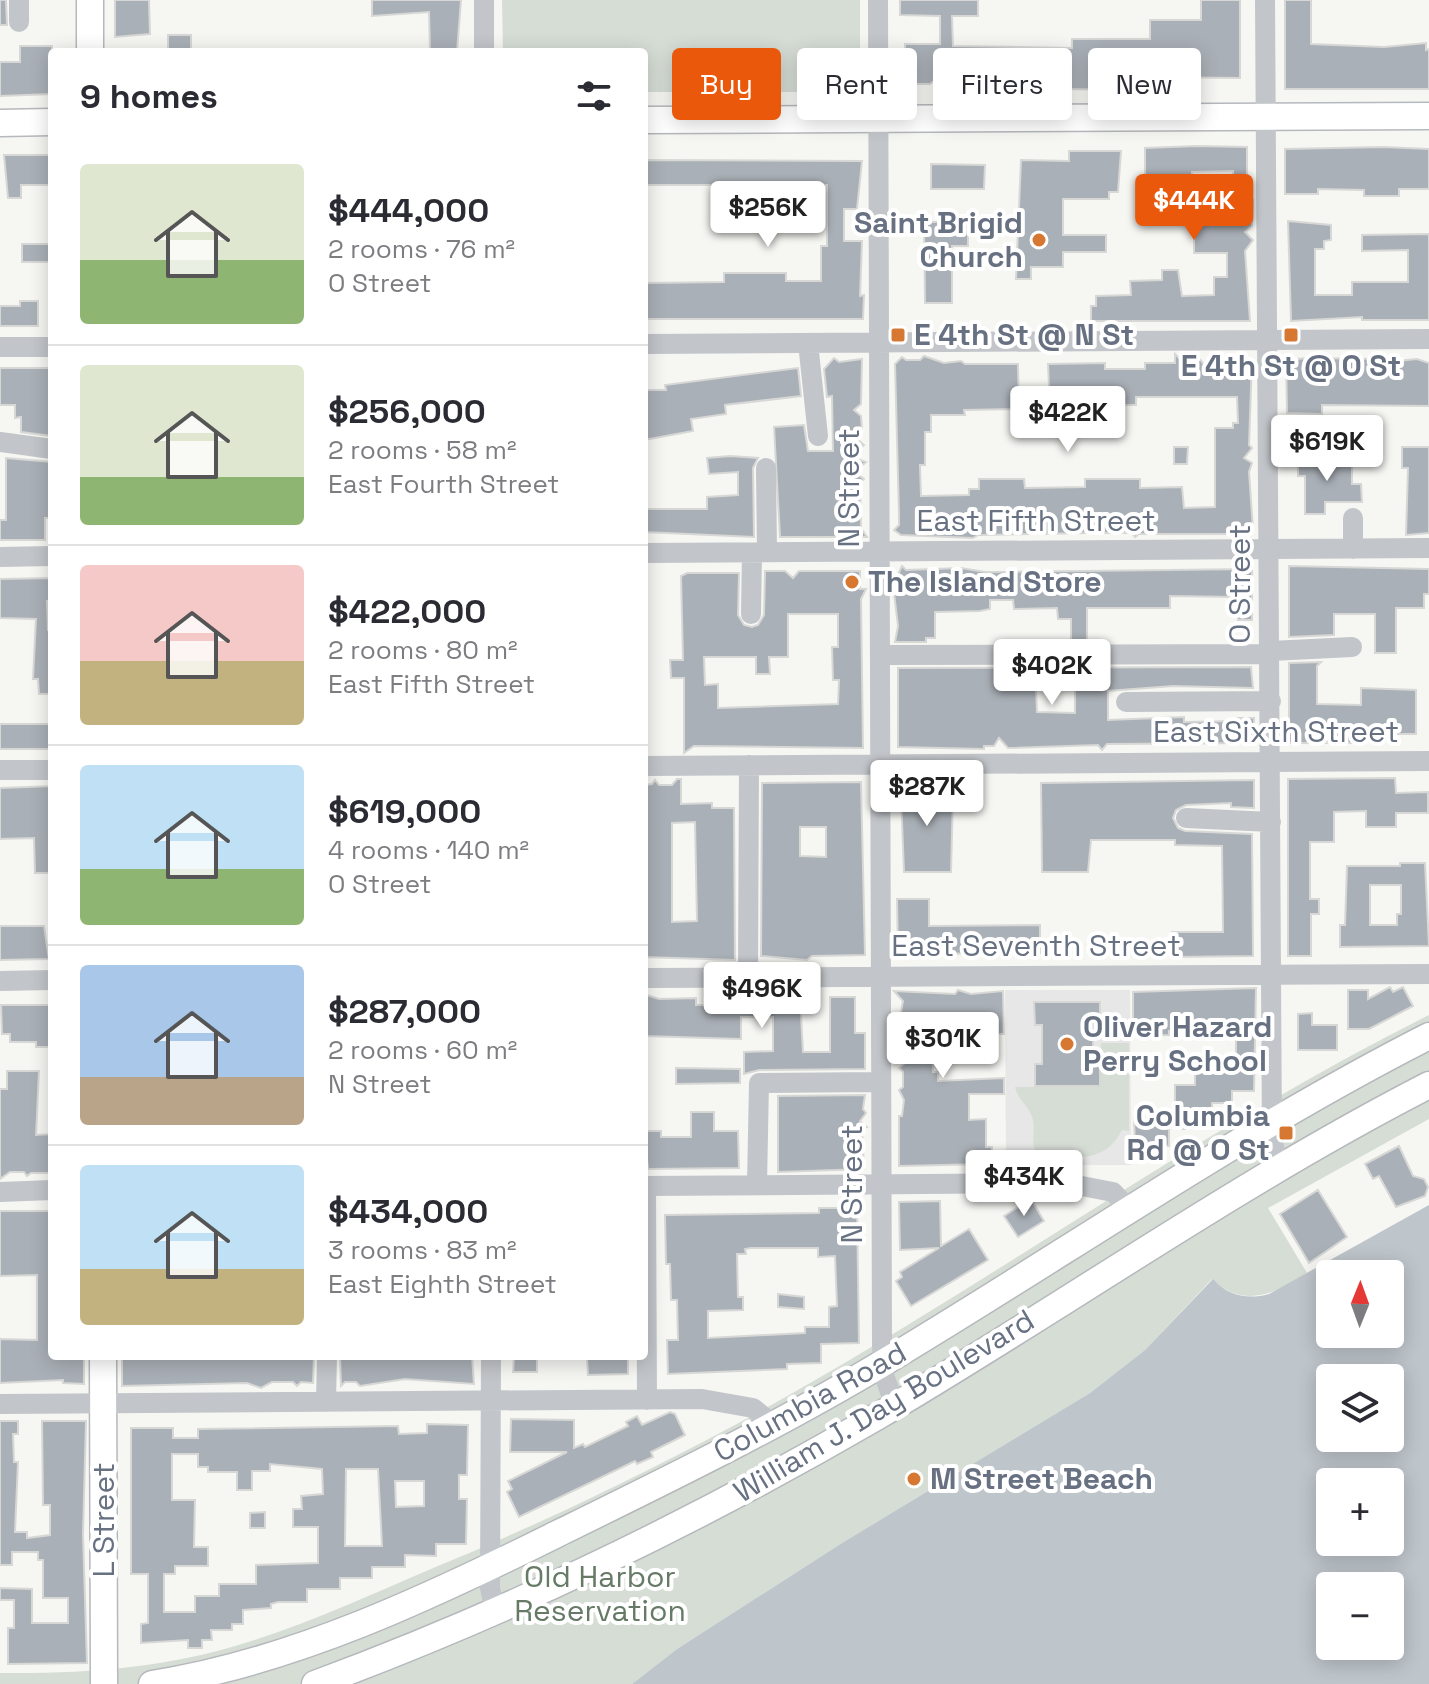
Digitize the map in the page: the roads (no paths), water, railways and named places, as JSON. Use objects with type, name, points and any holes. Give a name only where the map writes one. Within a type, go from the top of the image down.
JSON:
[{"type":"main road","points":[[90,0],[90,48]]},
{"type":"main road","points":[[917,119],[1429,116]]},
{"type":"main road","points":[[648,120],[797,119]]},
{"type":"main road","points":[[0,123],[48,122]]},
{"type":"main road","name":"Columbia Road","points":[[152,1684],[270,1656],[490,1568],[773,1424],[883,1363],[1271,1123],[1429,1036]]},
{"type":"main road","name":"William J. Day Boulevard","points":[[315,1684],[495,1611],[689,1519],[895,1406],[1279,1166],[1429,1085]]},
{"type":"main road","name":"L Street","points":[[103,1360],[104,1684]]},
{"type":"street","points":[[19,0],[19,22]]},
{"type":"street","points":[[484,0],[484,48]]},
{"type":"street","name":"N Street","points":[[878,0],[878,48]]},
{"type":"street","name":"O Street","points":[[1265,0],[1273,974],[1271,1123],[1272,1147],[1279,1166]]},
{"type":"street","name":"N Street","points":[[878,120],[883,1363],[895,1406]]},
{"type":"street","points":[[648,344],[1429,339]]},
{"type":"street","points":[[648,357],[722,343]]},
{"type":"street","points":[[808,343],[818,436]]},
{"type":"street","points":[[0,347],[48,347]]},
{"type":"street","points":[[0,442],[48,448]]},
{"type":"street","points":[[751,614],[760,553],[766,468]]},
{"type":"street","points":[[1353,518],[1353,549]]},
{"type":"street","name":"East Fifth Street","points":[[648,553],[1429,548]]},
{"type":"street","points":[[0,557],[48,556]]},
{"type":"street","points":[[880,655],[1271,653],[1352,647]]},
{"type":"street","points":[[1126,702],[1271,701]]},
{"type":"street","name":"East Sixth Street","points":[[648,766],[1429,761]]},
{"type":"street","points":[[748,977],[749,765]]},
{"type":"street","points":[[0,770],[48,770]]},
{"type":"street","points":[[1186,818],[1271,822]]},
{"type":"street","name":"East Seventh Street","points":[[648,978],[1429,974]]},
{"type":"street","points":[[0,981],[48,980]]},
{"type":"street","points":[[757,1185],[759,1083],[881,1082]]},
{"type":"street","points":[[648,1186],[1080,1184],[1113,1192],[1129,1209]]},
{"type":"street","points":[[0,1192],[48,1190]]},
{"type":"street","points":[[326,1402],[327,1360]]},
{"type":"street","points":[[491,1360],[490,1597],[495,1611]]},
{"type":"street","points":[[647,1360],[647,1400]]},
{"type":"street","points":[[0,1404],[728,1401],[760,1411],[773,1424]]},
{"type":"place","name":"Saint Brigid Church","points":[[1039,240]]},
{"type":"place","name":"E 4th St @ N St","points":[[898,335]]},
{"type":"place","name":"E 4th St @ O St","points":[[1291,335]]},
{"type":"place","name":"The Island Store","points":[[852,582]]},
{"type":"place","name":"Oliver Hazard Perry School","points":[[1067,1044]]},
{"type":"place","name":"Columbia Rd @ O St","points":[[1286,1133]]},
{"type":"place","name":"M Street Beach","points":[[914,1479]]},
{"type":"park label","name":"Old Harbor Reservation","points":[[600,1594]]}]
